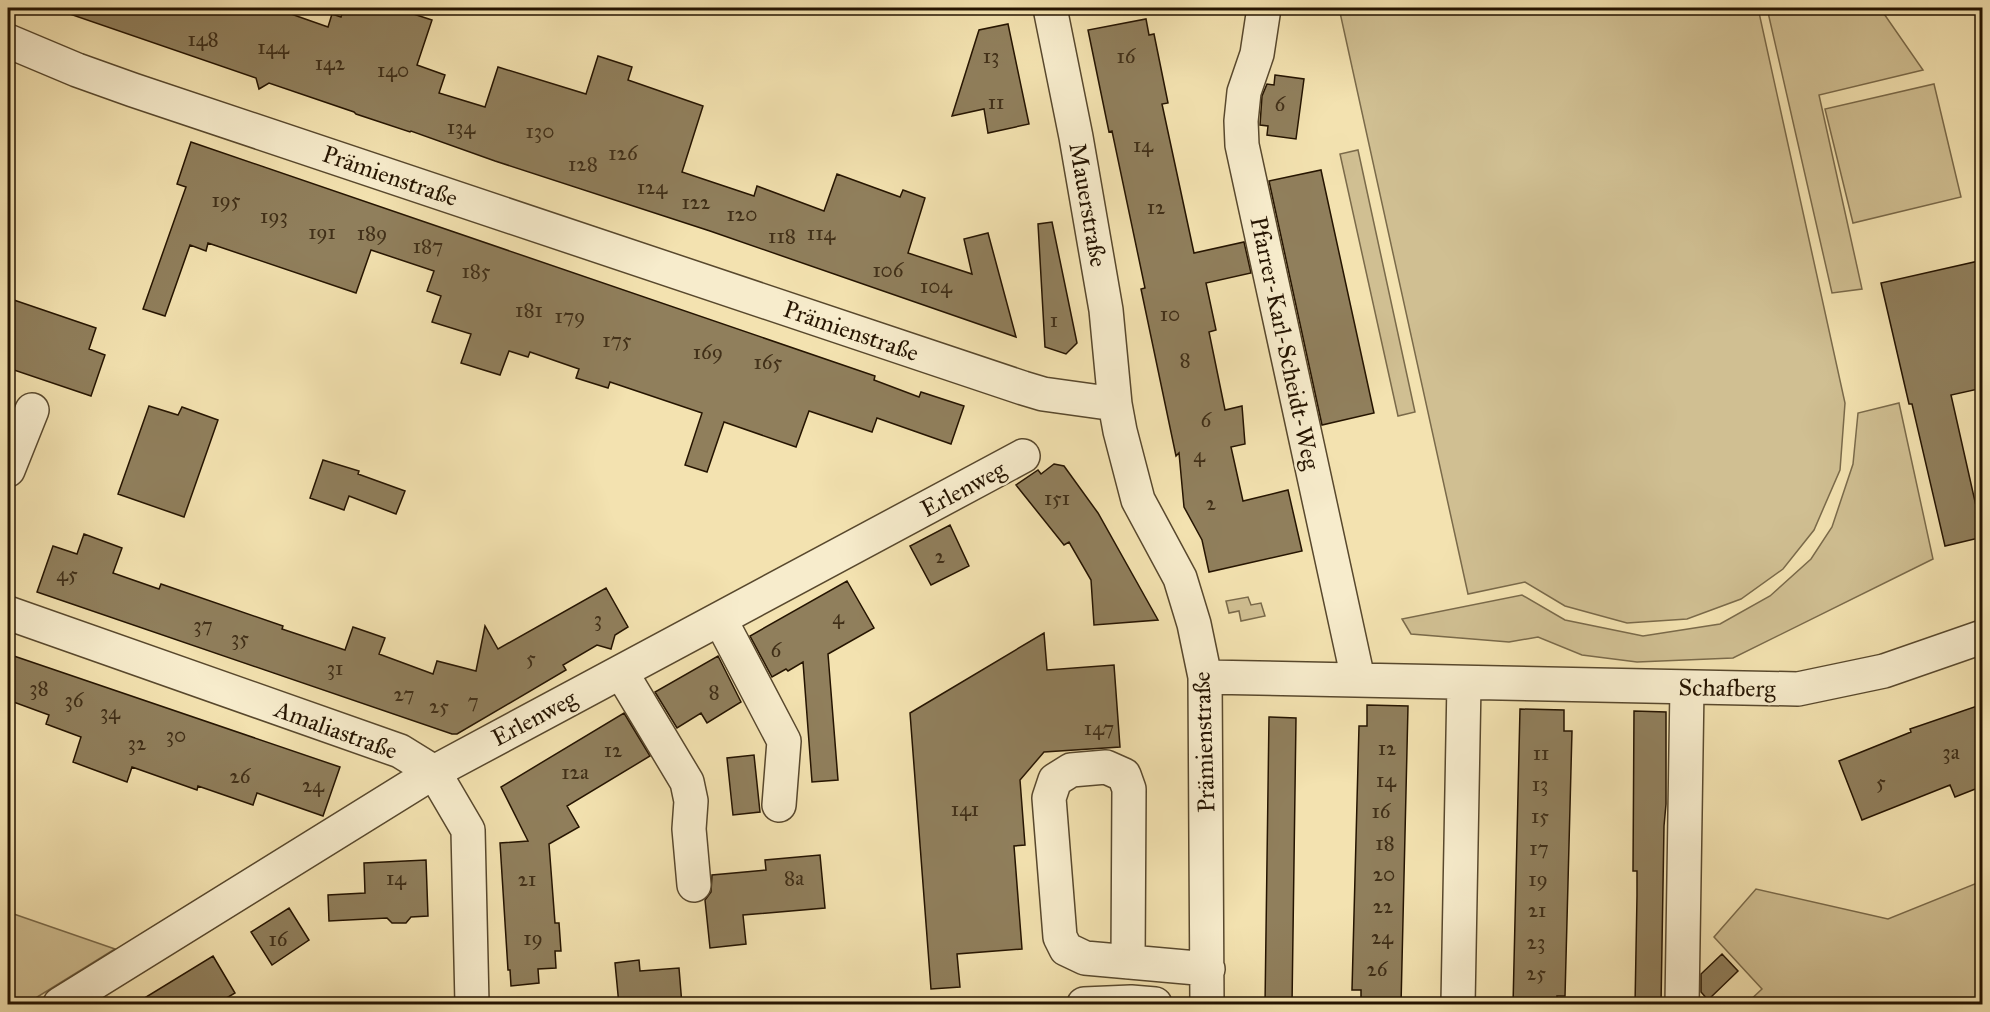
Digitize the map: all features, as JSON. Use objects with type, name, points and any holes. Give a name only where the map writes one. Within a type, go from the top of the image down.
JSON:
[{"type":"street","name":"Mauerstraße","points":[[1050,8],[1076,137],[1106,310],[1115,404]]},
{"type":"street","name":"Pfarrer-Karl-Scheidt-Weg","points":[[1264,8],[1257,54],[1244,92],[1241,121],[1242,145],[1358,679]]},
{"type":"street","name":"Prämienstraße","points":[[8,41],[76,70],[1023,388],[1043,394],[1115,404],[1138,501],[1180,578],[1194,624],[1205,677],[1207,1005]]},
{"type":"street","points":[[8,470],[32,410]]},
{"type":"street","name":"Erlenweg","points":[[60,1005],[434,772],[1023,456]]},
{"type":"street","name":"Amaliastraße","points":[[8,614],[400,751],[434,772],[468,830],[472,1005]]},
{"type":"street","points":[[720,619],[784,741],[779,805]]},
{"type":"street","name":"Schafberg","points":[[1205,677],[1798,689],[1884,672],[1983,637]]},
{"type":"street","points":[[621,672],[687,782],[691,801],[689,829],[694,885]]},
{"type":"street","points":[[1458,1005],[1464,683]]},
{"type":"street","points":[[1682,1005],[1687,687]]},
{"type":"street","points":[[1128,962],[1129,789],[1124,775],[1106,767],[1071,770],[1055,780],[1049,798],[1060,937],[1066,949],[1085,958],[1128,962],[1208,969]]},
{"type":"street","points":[[1084,1005],[1131,1002],[1155,1005]]},
{"type":"shaded area","points":[[1339,8],[1758,8],[1845,403],[1840,470],[1814,530],[1783,569],[1741,599],[1687,619],[1627,623],[1565,606],[1525,582],[1468,594]]},
{"type":"shaded area","points":[[1767,8],[1880,8],[1923,70],[1819,95],[1862,289],[1832,293]]},
{"type":"shaded area","points":[[1934,84],[1961,197],[1853,223],[1825,109]]},
{"type":"shaded area","points":[[1358,150],[1415,412],[1398,416],[1340,154]]},
{"type":"shaded area","points":[[1899,403],[1933,559],[1733,658],[1637,662],[1582,655],[1538,637],[1509,642],[1411,634],[1402,619],[1522,595],[1565,620],[1643,636],[1720,624],[1770,596],[1811,559],[1832,527],[1853,464],[1858,413]]},
{"type":"shaded area","points":[[1248,597],[1251,605],[1261,603],[1265,616],[1241,621],[1239,611],[1229,613],[1226,601]]},
{"type":"shaded area","points":[[1982,881],[1982,1004],[1746,1004],[1762,989],[1714,937],[1756,889],[1888,919]]},
{"type":"shaded area","points":[[8,912],[115,949],[26,1004],[8,1004]]},
{"type":"building","points":[[61,8],[274,8],[328,27],[332,14],[341,17],[344,8],[395,8],[432,20],[417,65],[445,75],[439,93],[485,107],[498,67],[586,94],[598,56],[632,67],[628,80],[703,106],[682,172],[754,196],[757,186],[824,211],[837,174],[900,197],[903,190],[925,198],[908,253],[972,274],[964,239],[988,233],[1016,337],[710,231],[495,161],[269,83],[259,89],[256,78],[61,11]]},
{"type":"building","points":[[1146,19],[1149,35],[1154,34],[1168,103],[1162,104],[1194,253],[1244,242],[1251,273],[1206,283],[1216,330],[1209,332],[1225,410],[1242,406],[1245,444],[1231,447],[1243,501],[1288,490],[1302,551],[1209,572],[1202,540],[1184,507],[1179,453],[1176,456],[1141,289],[1145,288],[1088,30]]},
{"type":"building","points":[[1008,24],[1029,124],[988,133],[984,109],[952,116],[979,30]]},
{"type":"building","points":[[1275,75],[1304,79],[1296,139],[1267,135],[1268,126],[1260,125],[1262,96],[1267,84],[1274,85]]},
{"type":"building","points":[[191,142],[875,376],[874,380],[919,397],[921,392],[964,406],[951,444],[877,418],[872,432],[809,411],[796,447],[724,422],[707,472],[685,465],[702,413],[610,382],[608,388],[576,378],[579,369],[530,352],[528,357],[509,351],[500,375],[461,363],[471,334],[432,322],[441,296],[427,291],[434,271],[371,250],[356,293],[208,243],[206,251],[190,245],[165,316],[143,309],[186,187],[177,184]]},
{"type":"building","points":[[1321,170],[1374,413],[1322,425],[1269,181]]},
{"type":"building","points":[[1052,222],[1077,343],[1066,354],[1045,347],[1038,224]]},
{"type":"building","points":[[1983,260],[1983,388],[1951,395],[1983,537],[1945,546],[1881,283]]},
{"type":"building","points":[[8,298],[96,328],[89,349],[105,355],[91,396],[8,368]]},
{"type":"building","points":[[149,406],[178,415],[182,407],[218,420],[184,517],[118,494]]},
{"type":"building","points":[[323,460],[359,471],[358,474],[405,491],[396,514],[349,496],[344,510],[310,498]]},
{"type":"building","points":[[1054,464],[1064,466],[1098,513],[1158,620],[1094,625],[1091,580],[1069,542],[1064,545],[1016,485],[1038,470],[1041,474]]},
{"type":"building","points":[[950,525],[969,566],[931,585],[910,546]]},
{"type":"building","points":[[84,534],[122,548],[113,573],[159,589],[161,584],[345,650],[353,627],[385,638],[379,654],[433,674],[437,661],[476,671],[485,626],[498,649],[606,588],[628,627],[615,635],[611,649],[597,645],[563,665],[566,670],[457,734],[452,734],[37,592],[53,546],[77,554]]},
{"type":"building","points":[[847,581],[874,628],[828,654],[838,780],[812,782],[803,662],[772,677],[750,636]]},
{"type":"building","points":[[1044,633],[1047,670],[1114,665],[1120,747],[1044,752],[1020,780],[1025,845],[1014,846],[1022,949],[957,954],[960,987],[931,989],[910,713]]},
{"type":"building","points":[[8,654],[340,767],[323,816],[257,793],[253,805],[198,786],[197,790],[132,767],[127,782],[73,762],[81,737],[46,724],[49,715],[8,700]]},
{"type":"building","points":[[718,656],[741,702],[707,723],[701,713],[677,728],[655,692]]},
{"type":"building","points":[[1983,704],[1983,786],[1955,797],[1950,785],[1862,820],[1839,761],[1911,732],[1910,729]]},
{"type":"building","points":[[1367,705],[1408,706],[1401,1005],[1361,1005],[1361,990],[1352,990],[1359,726],[1367,726]]},
{"type":"building","points":[[1520,709],[1564,710],[1564,731],[1572,731],[1565,996],[1557,996],[1557,1005],[1513,1005]]},
{"type":"building","points":[[1634,711],[1666,712],[1661,1005],[1635,1005],[1637,871],[1633,871]]},
{"type":"building","points":[[624,713],[650,756],[567,806],[579,827],[549,844],[555,923],[559,923],[561,951],[555,951],[556,968],[538,969],[539,983],[511,986],[500,843],[528,841],[501,787]]},
{"type":"building","points":[[1269,717],[1296,718],[1292,1005],[1265,1005]]},
{"type":"building","points":[[754,755],[760,812],[733,815],[727,758]]},
{"type":"building","points":[[820,855],[825,908],[743,915],[746,944],[710,948],[705,900],[711,892],[712,875],[766,870],[765,860]]},
{"type":"building","points":[[426,860],[428,916],[411,917],[406,923],[392,923],[387,918],[329,921],[328,895],[365,893],[364,863]]},
{"type":"building","points":[[289,908],[309,940],[272,965],[251,932]]},
{"type":"building","points":[[1722,954],[1738,971],[1708,1000],[1701,992],[1701,974]]},
{"type":"building","points":[[213,956],[235,993],[215,1005],[133,1005]]},
{"type":"building","points":[[639,960],[640,971],[679,968],[682,1005],[619,1005],[615,963]]}]
